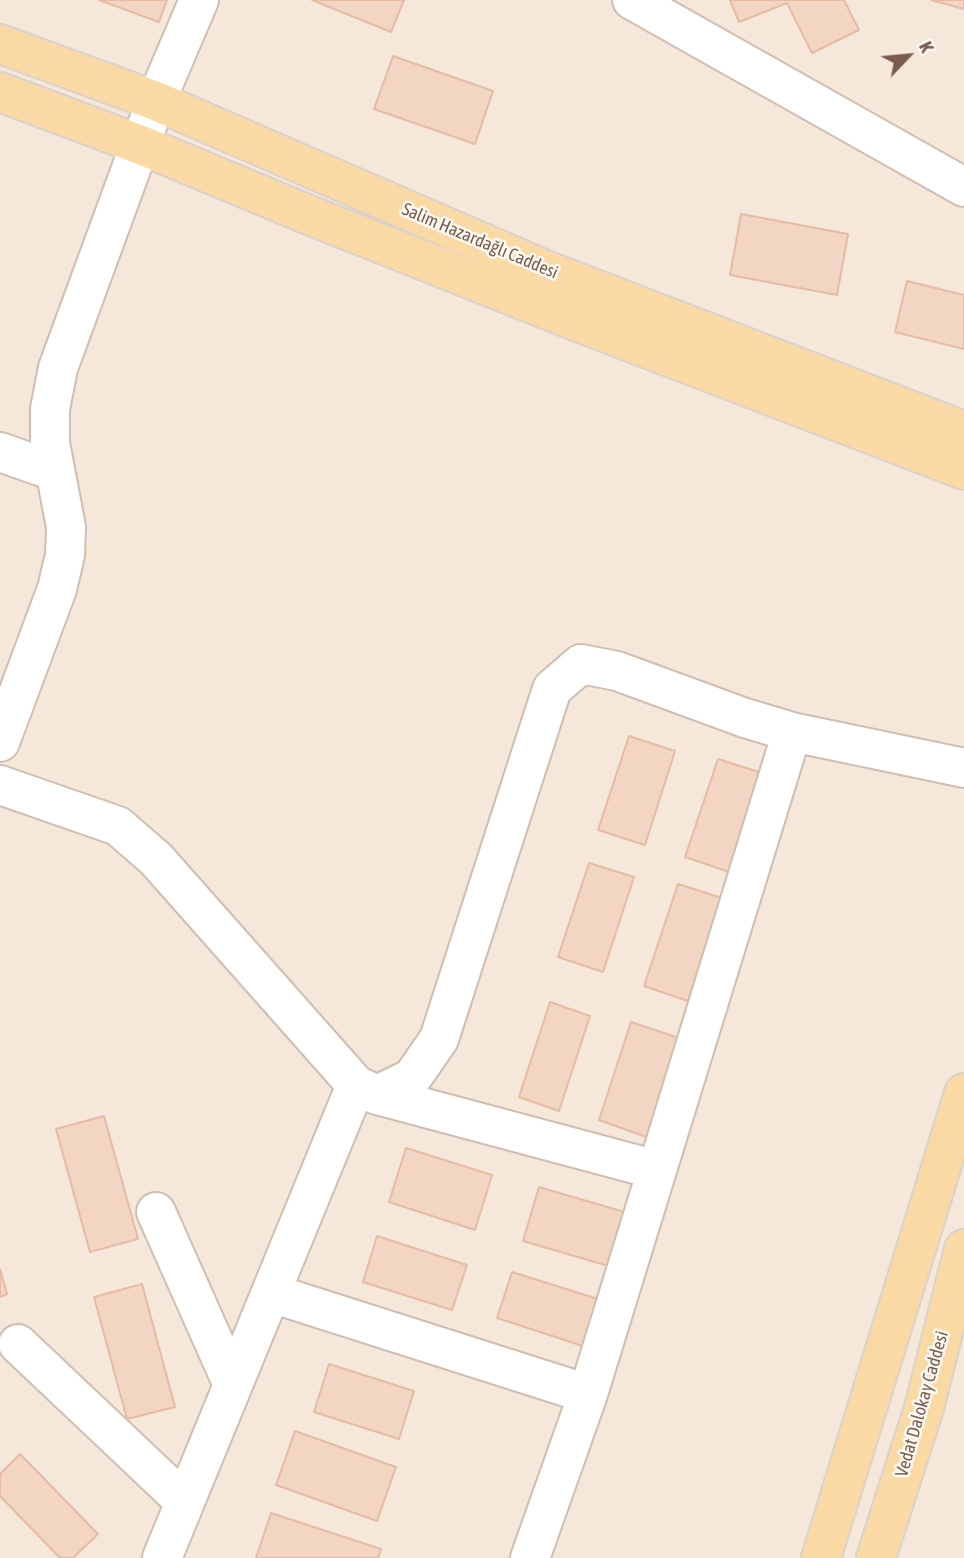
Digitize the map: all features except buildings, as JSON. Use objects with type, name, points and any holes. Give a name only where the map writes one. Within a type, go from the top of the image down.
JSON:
[{"type":"main road","name":"Salim Hazardağlı Caddesi","points":[[0,44],[156,101],[543,269],[964,431]]},
{"type":"main road","name":"Salim Hazardağlı Caddesi","points":[[0,92],[141,145],[578,322],[964,470]]},
{"type":"main road","points":[[821,1558],[964,1093]]},
{"type":"main road","name":"Vedat Dalokay Caddesi","points":[[876,1558],[924,1408],[964,1248]]},
{"type":"street","points":[[0,742],[57,589],[65,555],[66,527],[50,443],[50,409],[58,368],[156,101],[200,0]]},
{"type":"street","points":[[632,0],[964,187]]},
{"type":"street","points":[[0,452],[54,471]]},
{"type":"street","points":[[162,1558],[271,1293],[367,1090],[412,1078],[439,1039],[552,689],[581,664],[617,671],[792,732],[964,768]]},
{"type":"street","points":[[530,1558],[588,1394],[792,732]]},
{"type":"street","points":[[0,785],[118,826],[156,859],[367,1090],[657,1170]]},
{"type":"street","points":[[156,1212],[233,1385]]},
{"type":"street","points":[[271,1293],[588,1394]]},
{"type":"street","points":[[18,1344],[185,1502]]},
{"type":"shaded area","points":[[0,0],[964,0],[964,1558],[0,1558]]}]
